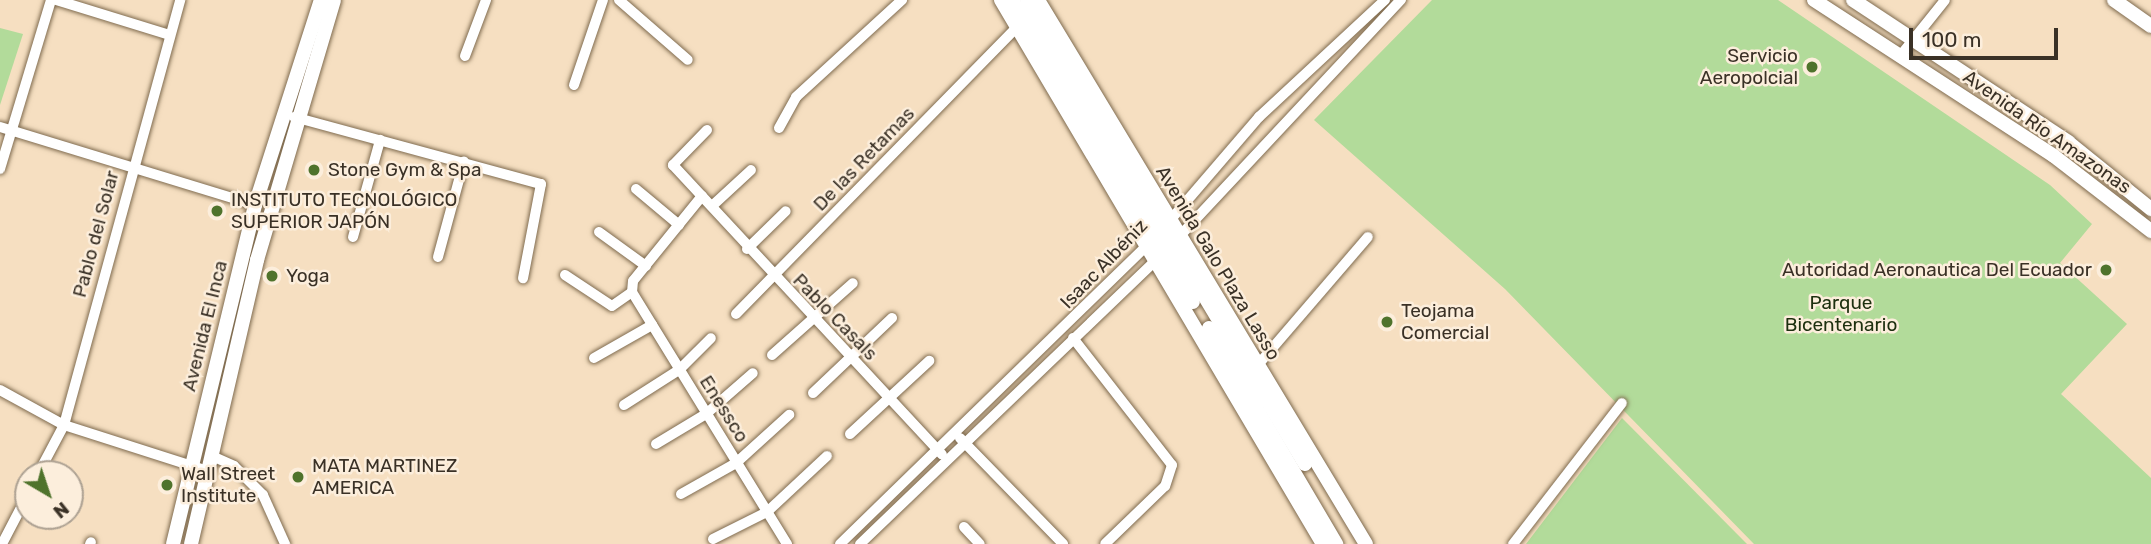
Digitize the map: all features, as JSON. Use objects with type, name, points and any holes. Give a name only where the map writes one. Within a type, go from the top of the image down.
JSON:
[{"type":"main road","name":"Avenida El Inca","points":[[191,544],[291,116],[321,0]]},
{"type":"main road","name":"Avenida El Inca","points":[[173,544],[255,205],[334,0]]},
{"type":"main road","name":"Avenida Galo Plaza Lasso","points":[[1001,0],[1158,234]]},
{"type":"main road","name":"Avenida Galo Plaza Lasso","points":[[1013,0],[1167,249],[1336,544]]},
{"type":"main road","name":"Avenida Galo Plaza Lasso","points":[[1027,0],[1167,249],[1354,544]]},
{"type":"main road","name":"Avenida Galo Plaza Lasso","points":[[1038,0],[1158,234]]},
{"type":"main road","name":"Avenida Río Amazonas","points":[[1814,0],[1901,55],[2114,201],[2151,231]]},
{"type":"main road","name":"Avenida Río Amazonas","points":[[1853,0],[2068,142],[2151,209]]},
{"type":"main road","points":[[2114,0],[2151,26]]},
{"type":"main road","points":[[2114,201],[2123,187]]},
{"type":"main road","name":"Avenida Galo Plaza Lasso","points":[[1167,249],[1257,366],[1366,544]]},
{"type":"main road","name":"Avenida Galo Plaza Lasso","points":[[1167,249],[1323,544]]},
{"type":"street","points":[[0,169],[5,129],[54,0],[170,35]]},
{"type":"street","name":"Pablo del Solar","points":[[45,460],[64,425],[180,0]]},
{"type":"street","points":[[465,55],[486,0]]},
{"type":"street","points":[[574,85],[603,0]]},
{"type":"street","points":[[619,0],[688,61]]},
{"type":"street","points":[[779,128],[796,97],[902,0]]},
{"type":"street","name":"Isaac Albéniz","points":[[860,544],[1167,249],[1361,33],[1385,0]]},
{"type":"street","name":"Isaac Albéniz","points":[[840,544],[1158,234],[1259,117],[1401,0]]},
{"type":"street","points":[[1901,55],[1945,0]]},
{"type":"street","name":"De las Retamas","points":[[736,314],[1017,27]]},
{"type":"street","points":[[291,116],[464,161],[543,187],[523,278]]},
{"type":"street","points":[[5,129],[255,205]]},
{"type":"street","name":"Pablo Casals","points":[[707,130],[672,162],[772,278],[947,458]]},
{"type":"street","points":[[353,237],[380,140]]},
{"type":"street","points":[[438,257],[464,161]]},
{"type":"street","points":[[712,206],[751,170]]},
{"type":"street","points":[[636,189],[679,225]]},
{"type":"street","points":[[565,275],[612,306],[632,292],[646,266],[702,196]]},
{"type":"street","points":[[747,249],[786,211]]},
{"type":"street","points":[[600,232],[646,266]]},
{"type":"street","points":[[1257,366],[1368,237]]},
{"type":"street","points":[[772,355],[853,283]]},
{"type":"street","name":"Enessco","points":[[632,292],[787,544]]},
{"type":"street","points":[[813,393],[892,318]]},
{"type":"street","points":[[594,358],[652,325]]},
{"type":"street","points":[[624,405],[678,370],[711,338]]},
{"type":"street","points":[[1073,338],[1172,465],[1165,486],[1105,544]]},
{"type":"street","points":[[850,434],[929,361]]},
{"type":"street","points":[[656,444],[706,414],[753,373]]},
{"type":"street","points":[[0,390],[64,425],[208,471]]},
{"type":"street","points":[[1513,544],[1622,403]]},
{"type":"street","points":[[681,494],[736,463],[789,415]]},
{"type":"street","points":[[956,433],[1063,544]]},
{"type":"street","points":[[212,456],[234,466],[263,495],[285,544]]},
{"type":"street","points":[[713,539],[767,512],[827,456]]},
{"type":"street","points":[[2,544],[14,521]]},
{"type":"street","points":[[964,527],[980,544]]},
{"type":"green space","name":"Parque Bicentenario","points":[[1432,0],[1778,0],[2050,185],[2092,224],[2060,263],[2127,324],[2061,394],[2151,478],[2151,544],[1754,544],[1505,289],[1314,120]]},
{"type":"green space","points":[[0,28],[23,34],[0,105]]},
{"type":"green space","points":[[1622,418],[1747,544],[1526,544]]},
{"type":"place","name":"Servicio Aeropolcial","points":[[1812,67]]},
{"type":"place","name":"Stone Gym & Spa","points":[[314,170]]},
{"type":"place","name":"INSTITUTO TECNOLÓGICO SUPERIOR JAPÓN","points":[[217,211]]},
{"type":"place","name":"Autoridad Aeronautica Del Ecuador","points":[[2106,270]]},
{"type":"place","name":"Yoga","points":[[272,276]]},
{"type":"place","name":"Teojama Comercial","points":[[1387,322]]},
{"type":"place","name":"MATA MARTINEZ AMERICA","points":[[298,477]]},
{"type":"place","name":"Wall Street Institute","points":[[167,485]]}]
